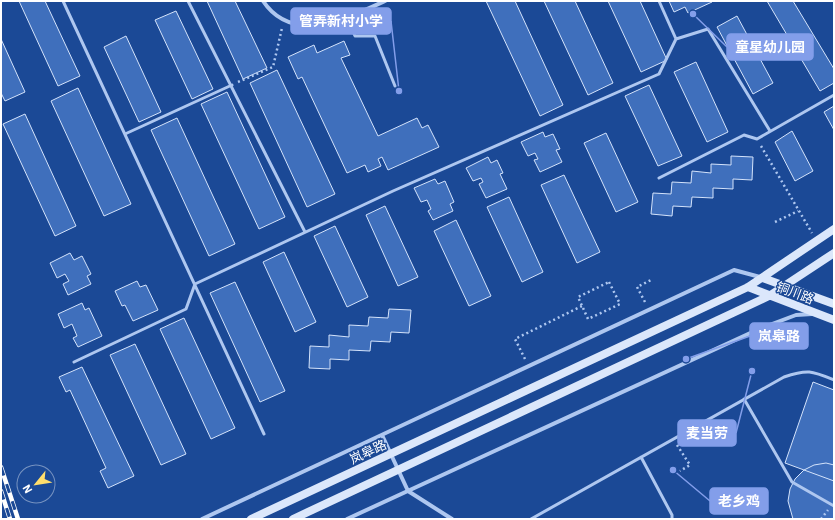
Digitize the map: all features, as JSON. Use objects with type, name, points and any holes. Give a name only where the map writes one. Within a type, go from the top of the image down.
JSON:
[{"type":"main road","name":"岚皋路","points":[[252,519],[748,287],[834,229]]},
{"type":"main road","points":[[293,519],[769,296],[834,253]]},
{"type":"main road","name":"铜川路","points":[[763,278],[834,304]]},
{"type":"main road","name":"铜川路","points":[[748,287],[834,320]]},
{"type":"street","points":[[263,1],[268,8],[283,20],[305,25],[328,24],[347,18],[385,1]]},
{"type":"street","points":[[202,519],[734,270],[763,278]]},
{"type":"street","points":[[347,519],[759,329],[796,315],[820,315]]},
{"type":"street","points":[[382,435],[408,491],[452,519]]},
{"type":"lane","points":[[63,1],[264,434]]},
{"type":"lane","points":[[188,1],[232,85],[305,232]]},
{"type":"lane","points":[[659,1],[676,39]]},
{"type":"lane","points":[[347,18],[355,36],[375,36],[395,86]]},
{"type":"lane","points":[[74,362],[186,309],[195,284],[393,191],[659,74],[676,39],[708,29],[770,131]]},
{"type":"lane","points":[[125,134],[232,85]]},
{"type":"lane","points":[[659,178],[744,135],[757,139],[834,95]]},
{"type":"lane","points":[[531,519],[784,377],[805,371],[814,372],[834,380]]},
{"type":"lane","points":[[744,399],[792,482],[834,506]]},
{"type":"lane","points":[[641,457],[672,515],[672,519]]},
{"type":"path","points":[[232,85],[273,67],[283,20]]},
{"type":"path","points":[[757,139],[816,242]]},
{"type":"path","points":[[774,222],[798,211]]},
{"type":"path","points":[[649,310],[637,287],[651,280]]},
{"type":"path","points":[[609,282],[620,304],[588,319],[582,306],[578,297],[609,282]]},
{"type":"path","points":[[528,366],[515,339],[582,306]]},
{"type":"path","points":[[674,439],[690,465],[680,471]]},
{"type":"building","points":[[19,1],[45,1],[80,76],[58,86]]},
{"type":"building","points":[[207,1],[235,1],[267,68],[243,79]]},
{"type":"building","points":[[486,1],[515,1],[563,105],[540,116]]},
{"type":"building","points":[[544,1],[575,1],[613,83],[588,95]]},
{"type":"building","points":[[608,1],[640,1],[667,60],[641,72]]},
{"type":"building","points":[[669,1],[712,2],[688,13],[685,7],[674,12]]},
{"type":"building","points":[[767,1],[793,1],[834,69],[834,83],[820,91]]},
{"type":"building","points":[[176,11],[213,89],[192,99],[155,20]]},
{"type":"building","points":[[737,16],[773,83],[753,94],[717,27]]},
{"type":"building","points":[[126,36],[161,112],[139,122],[104,47]]},
{"type":"building","points":[[1,39],[25,92],[5,101],[1,93]]},
{"type":"building","points":[[344,41],[350,55],[341,58],[378,136],[417,118],[422,128],[428,125],[439,147],[388,170],[382,157],[378,159],[381,166],[368,172],[365,165],[347,173],[302,77],[298,79],[288,57],[314,45],[317,53]]},
{"type":"building","points":[[696,62],[728,132],[707,142],[674,72]]},
{"type":"building","points":[[277,70],[335,194],[307,207],[250,83]]},
{"type":"building","points":[[649,85],[682,156],[658,166],[625,96]]},
{"type":"building","points":[[78,88],[131,204],[104,216],[51,101]]},
{"type":"building","points":[[227,92],[285,217],[259,229],[201,104]]},
{"type":"building","points":[[834,106],[834,130],[824,112]]},
{"type":"building","points":[[25,114],[76,226],[55,236],[3,124]]},
{"type":"building","points":[[177,118],[235,244],[209,256],[151,130]]},
{"type":"building","points":[[792,131],[813,171],[795,181],[775,142]]},
{"type":"building","points":[[543,132],[545,137],[553,134],[560,149],[556,150],[562,162],[540,172],[534,160],[538,159],[535,153],[528,156],[521,142]]},
{"type":"building","points":[[606,133],[638,202],[616,212],[584,143]]},
{"type":"building","points":[[731,156],[753,157],[752,180],[733,179],[733,189],[713,188],[713,198],[692,197],[691,207],[673,206],[672,216],[651,214],[653,193],[671,194],[672,182],[691,183],[692,171],[711,173],[711,164],[731,165]]},
{"type":"building","points":[[488,157],[491,163],[497,160],[503,173],[500,174],[507,189],[486,198],[479,184],[483,182],[481,178],[473,181],[466,168]]},
{"type":"building","points":[[564,175],[600,252],[577,263],[541,185]]},
{"type":"building","points":[[435,179],[438,184],[445,181],[454,202],[450,204],[453,211],[433,220],[428,211],[431,209],[427,200],[421,202],[414,188]]},
{"type":"building","points":[[509,197],[543,272],[522,282],[487,207]]},
{"type":"building","points":[[385,206],[418,277],[398,286],[366,215]]},
{"type":"building","points":[[456,220],[491,296],[469,306],[434,231]]},
{"type":"building","points":[[335,226],[368,297],[347,307],[314,236]]},
{"type":"building","points":[[284,252],[316,322],[295,332],[263,262]]},
{"type":"building","points":[[70,253],[74,260],[82,256],[91,274],[87,276],[91,284],[68,295],[63,284],[69,281],[65,274],[57,278],[50,263]]},
{"type":"building","points":[[137,281],[140,287],[146,285],[158,310],[133,321],[125,305],[122,306],[115,291]]},
{"type":"building","points":[[235,282],[285,391],[260,402],[210,293]]},
{"type":"building","points":[[82,303],[85,310],[89,308],[102,336],[78,347],[73,338],[77,336],[72,324],[64,328],[58,314]]},
{"type":"building","points":[[389,309],[411,310],[409,333],[391,332],[390,342],[371,341],[370,351],[349,350],[349,360],[330,359],[330,369],[309,368],[310,346],[329,347],[329,335],[349,337],[349,325],[368,326],[369,317],[388,318]]},
{"type":"building","points":[[184,318],[235,428],[211,439],[160,329]]},
{"type":"building","points":[[135,344],[186,454],[161,465],[110,355]]},
{"type":"building","points":[[82,367],[134,476],[108,488],[100,471],[106,468],[70,390],[66,392],[59,377]]},
{"type":"building","points":[[813,382],[834,390],[834,481],[785,463]]},
{"type":"building","points":[[826,463],[834,465],[834,519],[793,519],[788,501],[790,489],[795,479],[804,470],[814,465]]},
{"type":"railway","points":[[1,467],[18,519]]},
{"type":"railway","points":[[1,491],[10,519]]},
{"type":"place","name":"童星幼儿园","points":[[693,14]]},
{"type":"place","name":"管弄新村小学","points":[[399,91]]},
{"type":"place","name":"岚皋路","points":[[686,359]]},
{"type":"place","name":"麦当劳","points":[[752,371]]},
{"type":"place","name":"老乡鸡","points":[[673,470]]}]
